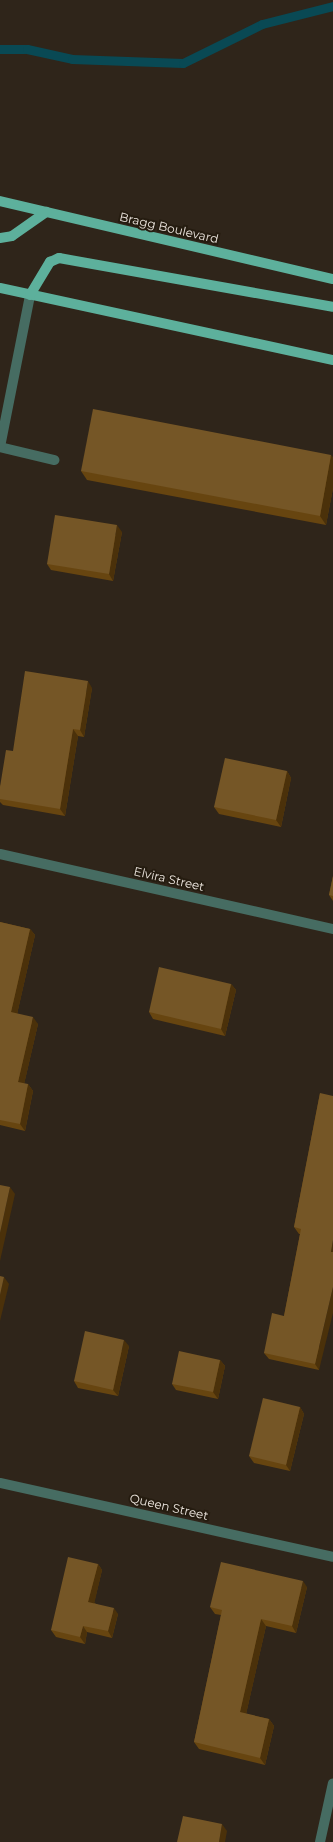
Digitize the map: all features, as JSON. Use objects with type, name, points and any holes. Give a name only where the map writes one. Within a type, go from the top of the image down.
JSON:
[{"type":"main road","name":"Bragg Boulevard","points":[[0,202],[333,279]]},
{"type":"main road","points":[[0,238],[12,236],[46,212]]},
{"type":"main road","points":[[30,295],[50,262],[59,258],[333,307]]},
{"type":"main road","points":[[0,288],[333,360]]},
{"type":"street","points":[[30,295],[0,447],[54,460]]},
{"type":"street","name":"Elvira Street","points":[[0,854],[333,929]]},
{"type":"street","name":"Queen Street","points":[[0,1482],[333,1557]]},
{"type":"street","points":[[320,1842],[333,1783]]},
{"type":"building","points":[[93,409],[331,455],[320,516],[81,471]]},
{"type":"building","points":[[55,515],[117,525],[109,574],[47,564]]},
{"type":"building","points":[[25,671],[88,681],[80,730],[73,729],[60,809],[0,799],[0,787],[6,750],[13,751]]},
{"type":"building","points":[[225,758],[287,771],[276,820],[214,807]]},
{"type":"building","points":[[333,876],[333,896],[329,895]]},
{"type":"building","points":[[0,922],[30,929],[11,1012],[33,1017],[18,1082],[28,1084],[20,1124],[0,1120]]},
{"type":"building","points":[[159,967],[231,984],[221,1029],[149,1012]]},
{"type":"building","points":[[320,1093],[333,1096],[333,1240],[331,1252],[333,1252],[333,1287],[315,1364],[264,1353],[272,1313],[284,1316],[301,1229],[294,1227]]},
{"type":"building","points":[[0,1185],[10,1187],[0,1233]]},
{"type":"building","points":[[0,1276],[4,1277],[0,1295]]},
{"type":"building","points":[[85,1331],[124,1340],[113,1390],[74,1381]]},
{"type":"building","points":[[179,1351],[220,1360],[213,1392],[172,1384]]},
{"type":"building","points":[[263,1398],[300,1407],[286,1465],[249,1456]]},
{"type":"building","points":[[68,1557],[98,1564],[88,1602],[114,1608],[108,1631],[83,1626],[80,1637],[51,1630]]},
{"type":"building","points":[[221,1562],[303,1581],[292,1626],[261,1619],[240,1712],[269,1719],[260,1758],[194,1742],[222,1610],[210,1607]]},
{"type":"building","points":[[183,1816],[222,1824],[219,1842],[177,1842]]},
{"type":"waterway","points":[[0,49],[27,49],[72,59],[183,63],[262,24],[333,6]]}]
